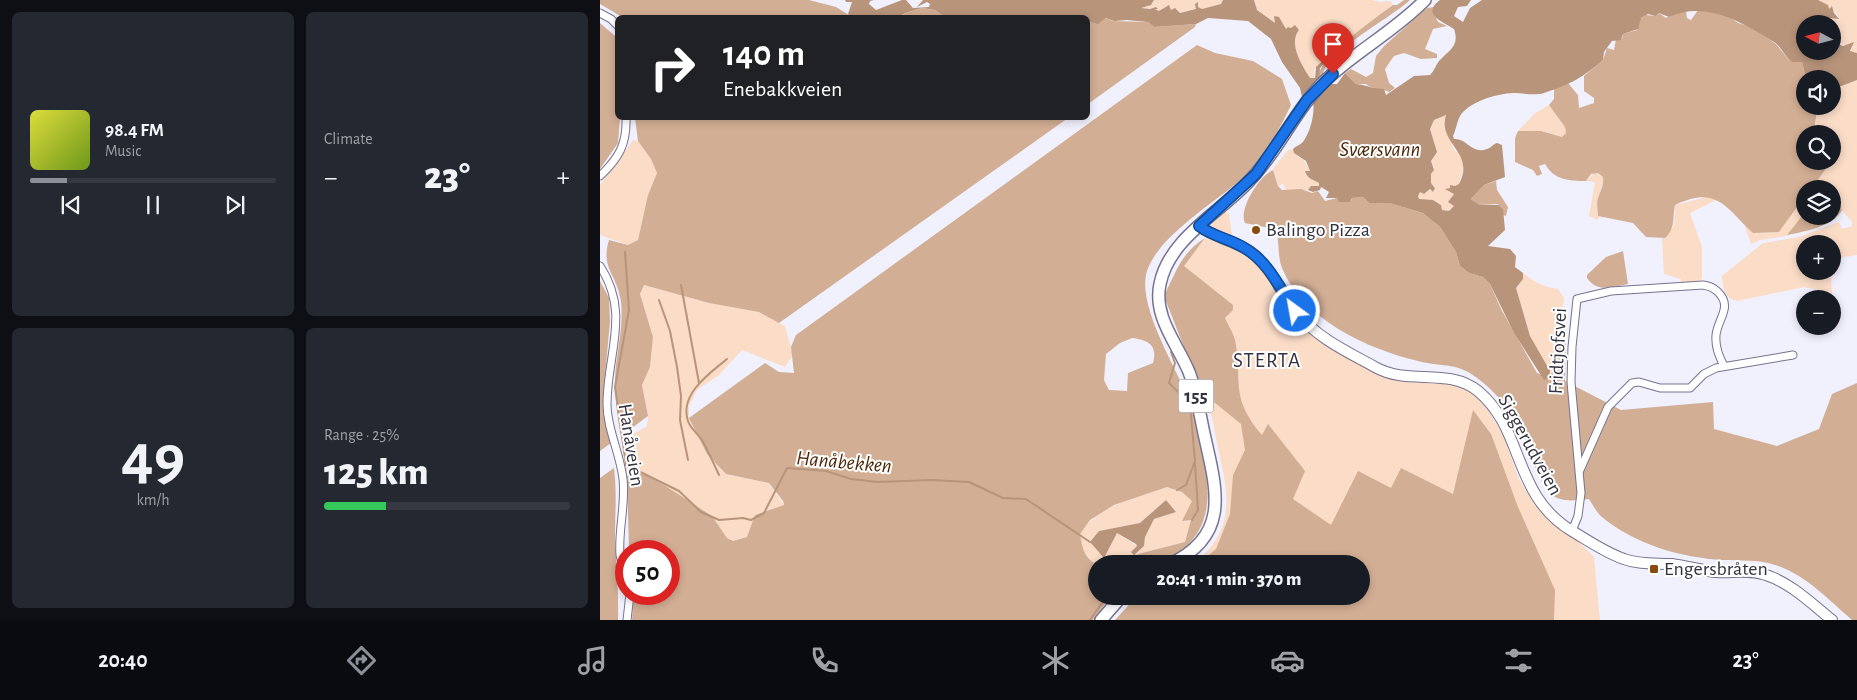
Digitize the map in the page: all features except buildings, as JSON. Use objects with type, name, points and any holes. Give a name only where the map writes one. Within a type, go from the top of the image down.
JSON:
[{"type":"main road","name":"155","points":[[1185,555],[1202,542],[1210,527],[1215,506],[1213,473],[1195,391],[1184,362],[1164,324],[1159,301],[1160,282],[1169,261],[1199,226],[1256,174],[1312,95],[1338,68],[1425,0]]},
{"type":"main road","name":"Siggerudveien","points":[[1199,226],[1241,246],[1256,256],[1268,269],[1299,315],[1334,344],[1392,375],[1449,378],[1466,383],[1477,390],[1491,405],[1506,428],[1525,479],[1535,496],[1554,518],[1572,530],[1629,561],[1674,564],[1715,572],[1748,571],[1764,574],[1790,587],[1832,620]]},
{"type":"main road","points":[[1101,620],[1114,605]]},
{"type":"street","points":[[600,13],[615,22]]},
{"type":"street","points":[[600,176],[618,158],[623,149],[627,130],[626,120]]},
{"type":"street","name":"Hanåveien","points":[[600,266],[612,287],[617,320],[606,403],[609,424],[623,478],[624,504],[621,540]]},
{"type":"street","name":"Fridtjofsvei","points":[[1572,530],[1581,503],[1580,470],[1571,382],[1572,347],[1577,299],[1611,291],[1703,285],[1713,288],[1726,304],[1716,340],[1719,355],[1724,366]]},
{"type":"street","points":[[1580,470],[1608,407],[1632,383],[1639,382],[1660,388],[1690,388],[1706,372],[1724,366],[1793,355]]},
{"type":"street","points":[[627,620],[629,605]]},
{"type":"shaded area","points":[[600,0],[809,0],[836,7],[849,15],[619,15],[600,4]]},
{"type":"shaded area","points":[[1154,0],[1223,0],[1221,4],[1202,9],[1198,7],[1199,3],[1197,3],[1196,9],[1180,13],[1176,9],[1171,10],[1169,6],[1159,11],[1155,9],[1158,8],[1156,7],[1151,9],[1141,8],[1152,4]]},
{"type":"shaded area","points":[[1254,0],[1371,0],[1380,2],[1390,1],[1393,5],[1314,69],[1314,79],[1309,78],[1295,48],[1296,36],[1299,30],[1288,27],[1286,30],[1281,22],[1276,21],[1275,23],[1257,10]]},
{"type":"shaded area","points":[[1404,0],[1410,0],[1334,57],[1326,67],[1323,76],[1319,78],[1320,70],[1336,50],[1393,5],[1397,5]]},
{"type":"shaded area","points":[[1818,0],[1857,0],[1857,53],[1850,52],[1853,46],[1841,44],[1841,15],[1837,15],[1831,6],[1829,9]]},
{"type":"shaded area","points":[[1434,7],[1434,13],[1438,22],[1447,26],[1433,29],[1425,49],[1437,54],[1437,58],[1421,59],[1404,53],[1394,56],[1385,69],[1389,83],[1395,88],[1389,92],[1366,84],[1356,84],[1345,73],[1351,69],[1366,77],[1373,73],[1376,56],[1384,46],[1427,8]]},
{"type":"shaded area","points":[[922,8],[935,10],[942,15],[903,15]]},
{"type":"shaded area","points":[[1698,10],[1714,10],[1725,14],[1738,23],[1752,27],[1776,44],[1789,60],[1802,62],[1804,70],[1796,70],[1796,115],[1816,115],[1815,125],[1796,125],[1796,170],[1825,170],[1818,180],[1796,180],[1796,208],[1779,232],[1753,233],[1727,207],[1711,198],[1701,197],[1689,199],[1675,205],[1672,227],[1665,238],[1646,237],[1633,223],[1598,216],[1597,200],[1602,188],[1603,177],[1598,173],[1591,174],[1586,181],[1574,181],[1557,176],[1545,164],[1539,166],[1542,174],[1537,176],[1533,170],[1515,162],[1515,138],[1518,131],[1541,131],[1562,137],[1566,133],[1565,127],[1549,105],[1554,99],[1554,89],[1568,83],[1578,95],[1579,108],[1594,103],[1594,98],[1584,91],[1584,76],[1603,60],[1607,48],[1614,50],[1616,39],[1622,39],[1623,34],[1637,30],[1640,19],[1646,15],[1654,16],[1659,13],[1666,18],[1679,11],[1686,11],[1687,18],[1691,20]]},
{"type":"shaded area","points":[[1106,18],[1113,21],[1148,22],[1154,27],[1196,24],[1195,27],[1090,103],[1090,21],[1099,23]]},
{"type":"shaded area","points":[[600,23],[615,36],[615,120],[620,120],[618,143],[600,169]]},
{"type":"shaded area","points":[[1197,45],[1215,53],[1253,61],[1282,79],[1291,105],[1265,153],[1244,177],[1190,220],[1163,245],[1153,258],[1147,271],[1145,285],[1152,319],[1195,417],[1207,480],[1208,497],[1205,514],[1199,529],[1190,543],[1173,555],[1136,555],[1185,542],[1191,520],[1182,521],[1192,501],[1182,492],[1167,487],[1114,505],[1090,520],[1080,534],[1083,548],[1088,558],[1088,605],[1104,605],[1093,620],[632,620],[633,605],[680,605],[680,540],[629,540],[627,476],[643,474],[664,485],[712,516],[727,538],[733,541],[747,537],[755,515],[784,505],[783,501],[769,483],[726,474],[707,454],[689,418],[765,363],[779,372],[794,373],[791,347],[796,335]],"holes":[[[1132,338],[1147,342],[1153,348],[1153,363],[1128,373],[1127,391],[1109,390],[1104,380],[1106,354],[1120,343]]]},
{"type":"shaded area","points":[[1857,80],[1857,255],[1841,258],[1841,235],[1804,235],[1831,225],[1840,225],[1842,229],[1852,226],[1852,222],[1841,208],[1841,180],[1817,180],[1824,170],[1841,170],[1841,125],[1815,125],[1816,115],[1841,115],[1841,87]]},
{"type":"shaded area","points":[[1549,105],[1565,127],[1566,133],[1562,137],[1541,131],[1518,131],[1534,114]]},
{"type":"shaded area","points":[[1446,115],[1444,121],[1454,150],[1459,153],[1464,163],[1459,184],[1455,186],[1450,185],[1450,188],[1446,189],[1454,194],[1451,197],[1455,206],[1449,211],[1442,210],[1440,204],[1433,200],[1420,200],[1418,196],[1420,192],[1426,193],[1429,190],[1434,192],[1435,186],[1431,183],[1431,174],[1434,168],[1431,161],[1437,152],[1430,129],[1434,120]]},
{"type":"shaded area","points":[[635,120],[1065,120],[779,323],[759,312],[709,303],[644,285],[640,294],[653,337],[650,367],[642,385],[648,416],[621,436],[616,408],[615,379],[622,311],[617,285],[608,265],[607,250],[609,240],[628,245],[638,240],[648,195],[657,173],[651,159],[638,141]]},
{"type":"shaded area","points":[[633,140],[638,141],[651,159],[657,173],[648,195],[638,241],[628,245],[600,235],[600,185]]},
{"type":"shaded area","points":[[1293,149],[1299,158],[1303,159],[1310,171],[1305,171],[1310,179],[1318,182],[1319,186],[1312,186],[1308,190],[1286,190],[1283,184],[1278,186],[1273,169],[1288,150]]},
{"type":"shaded area","points":[[1273,170],[1278,186],[1282,190],[1301,189],[1312,193],[1318,191],[1325,201],[1337,198],[1351,201],[1352,198],[1363,197],[1369,203],[1389,203],[1423,213],[1440,227],[1456,252],[1460,266],[1469,273],[1483,277],[1490,284],[1501,309],[1537,373],[1549,378],[1555,367],[1560,333],[1566,336],[1565,381],[1621,410],[1713,402],[1714,429],[1777,446],[1819,429],[1832,394],[1857,383],[1857,620],[1852,620],[1816,588],[1786,569],[1762,562],[1707,559],[1659,548],[1615,527],[1600,515],[1589,499],[1565,500],[1552,495],[1538,475],[1522,431],[1514,417],[1499,398],[1481,381],[1465,370],[1398,356],[1378,349],[1339,329],[1321,317],[1305,302],[1292,286],[1282,268],[1277,234],[1269,228],[1245,223],[1245,210],[1251,193],[1262,178]]},
{"type":"shaded area","points":[[1595,172],[1603,177],[1602,188],[1597,200],[1598,216],[1600,217],[1597,220],[1589,216],[1595,182],[1586,181]]},
{"type":"shaded area","points":[[1496,181],[1497,190],[1508,207],[1506,216],[1503,215],[1503,209],[1498,204],[1480,205],[1471,199],[1484,185]]},
{"type":"shaded area","points":[[1707,197],[1718,199],[1690,213],[1702,247],[1702,278],[1700,282],[1680,286],[1681,279],[1664,274],[1662,238],[1665,238],[1674,225],[1675,205]]},
{"type":"shaded area","points":[[1796,208],[1796,224],[1787,236],[1760,240],[1751,244],[1744,224],[1753,233],[1779,232]]},
{"type":"shaded area","points":[[1225,212],[1229,214],[1232,235],[1212,227],[1212,224]]},
{"type":"shaded area","points":[[1796,224],[1823,225],[1802,232],[1787,235]]},
{"type":"shaded area","points":[[1205,238],[1184,266],[1233,305],[1233,310],[1225,318],[1235,340],[1239,389],[1245,410],[1262,435],[1268,424],[1305,471],[1293,499],[1331,525],[1358,471],[1391,488],[1401,468],[1453,494],[1473,410],[1491,434],[1518,507],[1555,590],[1554,620],[1115,620],[1129,605],[1370,605],[1370,555],[1209,555],[1216,549],[1230,514],[1233,475],[1245,450],[1241,424],[1214,402],[1194,373],[1164,296],[1176,271],[1190,250]]},
{"type":"shaded area","points":[[1206,238],[1246,253],[1267,272],[1283,302],[1360,364],[1390,379],[1455,383],[1470,390],[1484,404],[1503,435],[1519,479],[1534,504],[1552,524],[1578,541],[1594,557],[1600,620],[1117,620],[1270,605],[1370,605],[1370,555],[1203,555],[1216,540],[1224,521],[1226,490],[1203,374],[1179,269]]},
{"type":"shaded area","points":[[1796,238],[1796,280],[1831,280],[1832,290],[1804,287],[1737,301],[1729,298],[1725,292],[1722,276],[1763,243]]},
{"type":"shaded area","points":[[1623,251],[1628,284],[1605,288],[1591,283],[1587,275],[1606,257]]},
{"type":"shaded area","points":[[1523,273],[1539,284],[1558,289],[1564,298],[1555,367],[1550,374],[1530,336],[1516,288],[1523,279]]},
{"type":"shaded area","points":[[600,281],[609,298],[610,321],[603,398],[606,426],[611,443],[600,451]]},
{"type":"shaded area","points":[[644,285],[709,303],[759,312],[785,326],[793,355],[785,367],[742,350],[719,375],[697,390],[689,406],[689,418],[725,474],[769,483],[784,505],[755,515],[747,537],[733,541],[727,538],[712,516],[664,485],[643,474],[627,476],[622,441],[647,426],[648,416],[642,385],[650,367],[653,337],[640,294]]},
{"type":"shaded area","points":[[614,468],[615,605],[618,605],[618,620],[600,620],[600,478]]},
{"type":"shaded area","points":[[1167,487],[1182,492],[1193,501],[1183,521],[1192,520],[1185,542],[1136,555],[1088,555],[1088,557],[1082,550],[1079,534],[1097,516],[1130,499]],"holes":[[[1166,500],[1176,512],[1154,519],[1145,537],[1144,546],[1137,546],[1117,533],[1113,539],[1099,531],[1140,523]]]},
{"type":"water","name":"Sværsvann","points":[[845,0],[874,0],[870,1],[869,4],[876,10],[902,0],[906,0],[913,8],[929,7],[930,4],[927,2],[917,7],[923,0],[1154,0],[1151,5],[1141,8],[1150,9],[1156,7],[1158,9],[1155,9],[1159,11],[1169,5],[1171,10],[1175,8],[1180,13],[1196,9],[1195,4],[1198,2],[1198,7],[1202,9],[1221,4],[1223,0],[1254,0],[1257,10],[1275,23],[1274,16],[1279,17],[1286,29],[1295,25],[1299,30],[1295,42],[1297,54],[1310,78],[1315,78],[1316,67],[1334,53],[1320,68],[1319,79],[1314,84],[1337,84],[1345,73],[1356,84],[1384,89],[1386,95],[1414,76],[1430,75],[1439,61],[1455,44],[1454,29],[1440,21],[1433,14],[1434,5],[1440,0],[1471,0],[1467,6],[1458,7],[1454,16],[1463,22],[1470,8],[1482,0],[1818,0],[1828,5],[1829,9],[1832,6],[1836,15],[1796,15],[1796,60],[1841,60],[1841,45],[1854,42],[1850,51],[1857,53],[1857,80],[1841,86],[1841,70],[1804,70],[1802,62],[1792,62],[1774,42],[1737,21],[1724,16],[1697,11],[1683,12],[1669,17],[1659,13],[1655,16],[1648,14],[1641,18],[1638,29],[1623,34],[1621,40],[1612,41],[1604,52],[1603,60],[1569,83],[1540,94],[1513,93],[1493,96],[1474,104],[1464,111],[1458,119],[1453,136],[1454,139],[1459,139],[1477,150],[1487,149],[1497,143],[1502,145],[1505,177],[1484,185],[1471,199],[1480,205],[1499,205],[1503,209],[1505,230],[1488,246],[1510,249],[1516,256],[1515,267],[1523,273],[1523,279],[1516,288],[1530,336],[1550,371],[1549,378],[1544,380],[1514,333],[1490,284],[1483,277],[1469,273],[1460,266],[1456,252],[1440,227],[1423,213],[1389,203],[1369,203],[1363,197],[1352,198],[1350,202],[1339,202],[1337,198],[1326,198],[1329,192],[1321,187],[1320,190],[1313,192],[1308,190],[1311,186],[1319,186],[1319,183],[1308,176],[1305,171],[1310,171],[1306,161],[1294,153],[1293,149],[1303,142],[1308,133],[1313,116],[1313,100],[1302,97],[1300,88],[1282,62],[1271,39],[1248,21],[1208,18],[1196,24],[1154,27],[1148,22],[1114,21],[1106,18],[1098,24],[1090,22],[1090,15],[942,15],[935,10],[922,8],[902,15],[848,14],[852,2],[846,2]],"holes":[[[1446,115],[1445,125],[1451,141],[1460,156],[1463,164],[1463,173],[1459,184],[1455,186],[1450,185],[1450,188],[1445,189],[1454,194],[1448,202],[1454,206],[1449,211],[1442,210],[1441,205],[1433,200],[1419,199],[1418,196],[1420,192],[1424,194],[1430,189],[1433,192],[1435,188],[1431,183],[1431,174],[1434,170],[1431,161],[1437,152],[1430,129],[1434,120]]]},
{"type":"water","points":[[1166,500],[1176,512],[1154,519],[1145,537],[1144,546],[1134,555],[1131,552],[1137,546],[1136,544],[1117,533],[1106,555],[1101,555],[1090,542],[1099,531],[1140,523]]},
{"type":"waterway","name":"Hanåbekken","points":[[625,252],[629,310],[615,387],[626,465],[679,491],[701,512],[719,520],[743,518],[751,520],[764,513],[787,468],[826,471],[851,479],[878,482],[931,480],[969,482],[1003,498],[1026,499],[1090,542]]},
{"type":"waterway","points":[[681,285],[699,383]]},
{"type":"waterway","points":[[659,300],[670,331],[677,367],[681,396],[680,420],[688,460]]},
{"type":"waterway","points":[[1171,352],[1175,363],[1169,383],[1190,404],[1195,461],[1186,485],[1177,490]]},
{"type":"waterway","points":[[719,475],[702,440],[689,424],[686,411],[692,393],[698,385],[727,359]]},
{"type":"waterway","points":[[1192,520],[1198,510],[1195,464]]},
{"type":"waterway","points":[[1090,620],[1101,605]]},
{"type":"place","name":"Balingo Pizza","points":[[1256,230]]},
{"type":"place","name":"Engersbråten","points":[[1654,569]]},
{"type":"district","name":"STERTA","points":[[1267,360]]},
{"type":"route","points":[[1295,311],[1278,282],[1252,252],[1209,233],[1199,226],[1244,187],[1256,174],[1307,100],[1333,74]]}]
